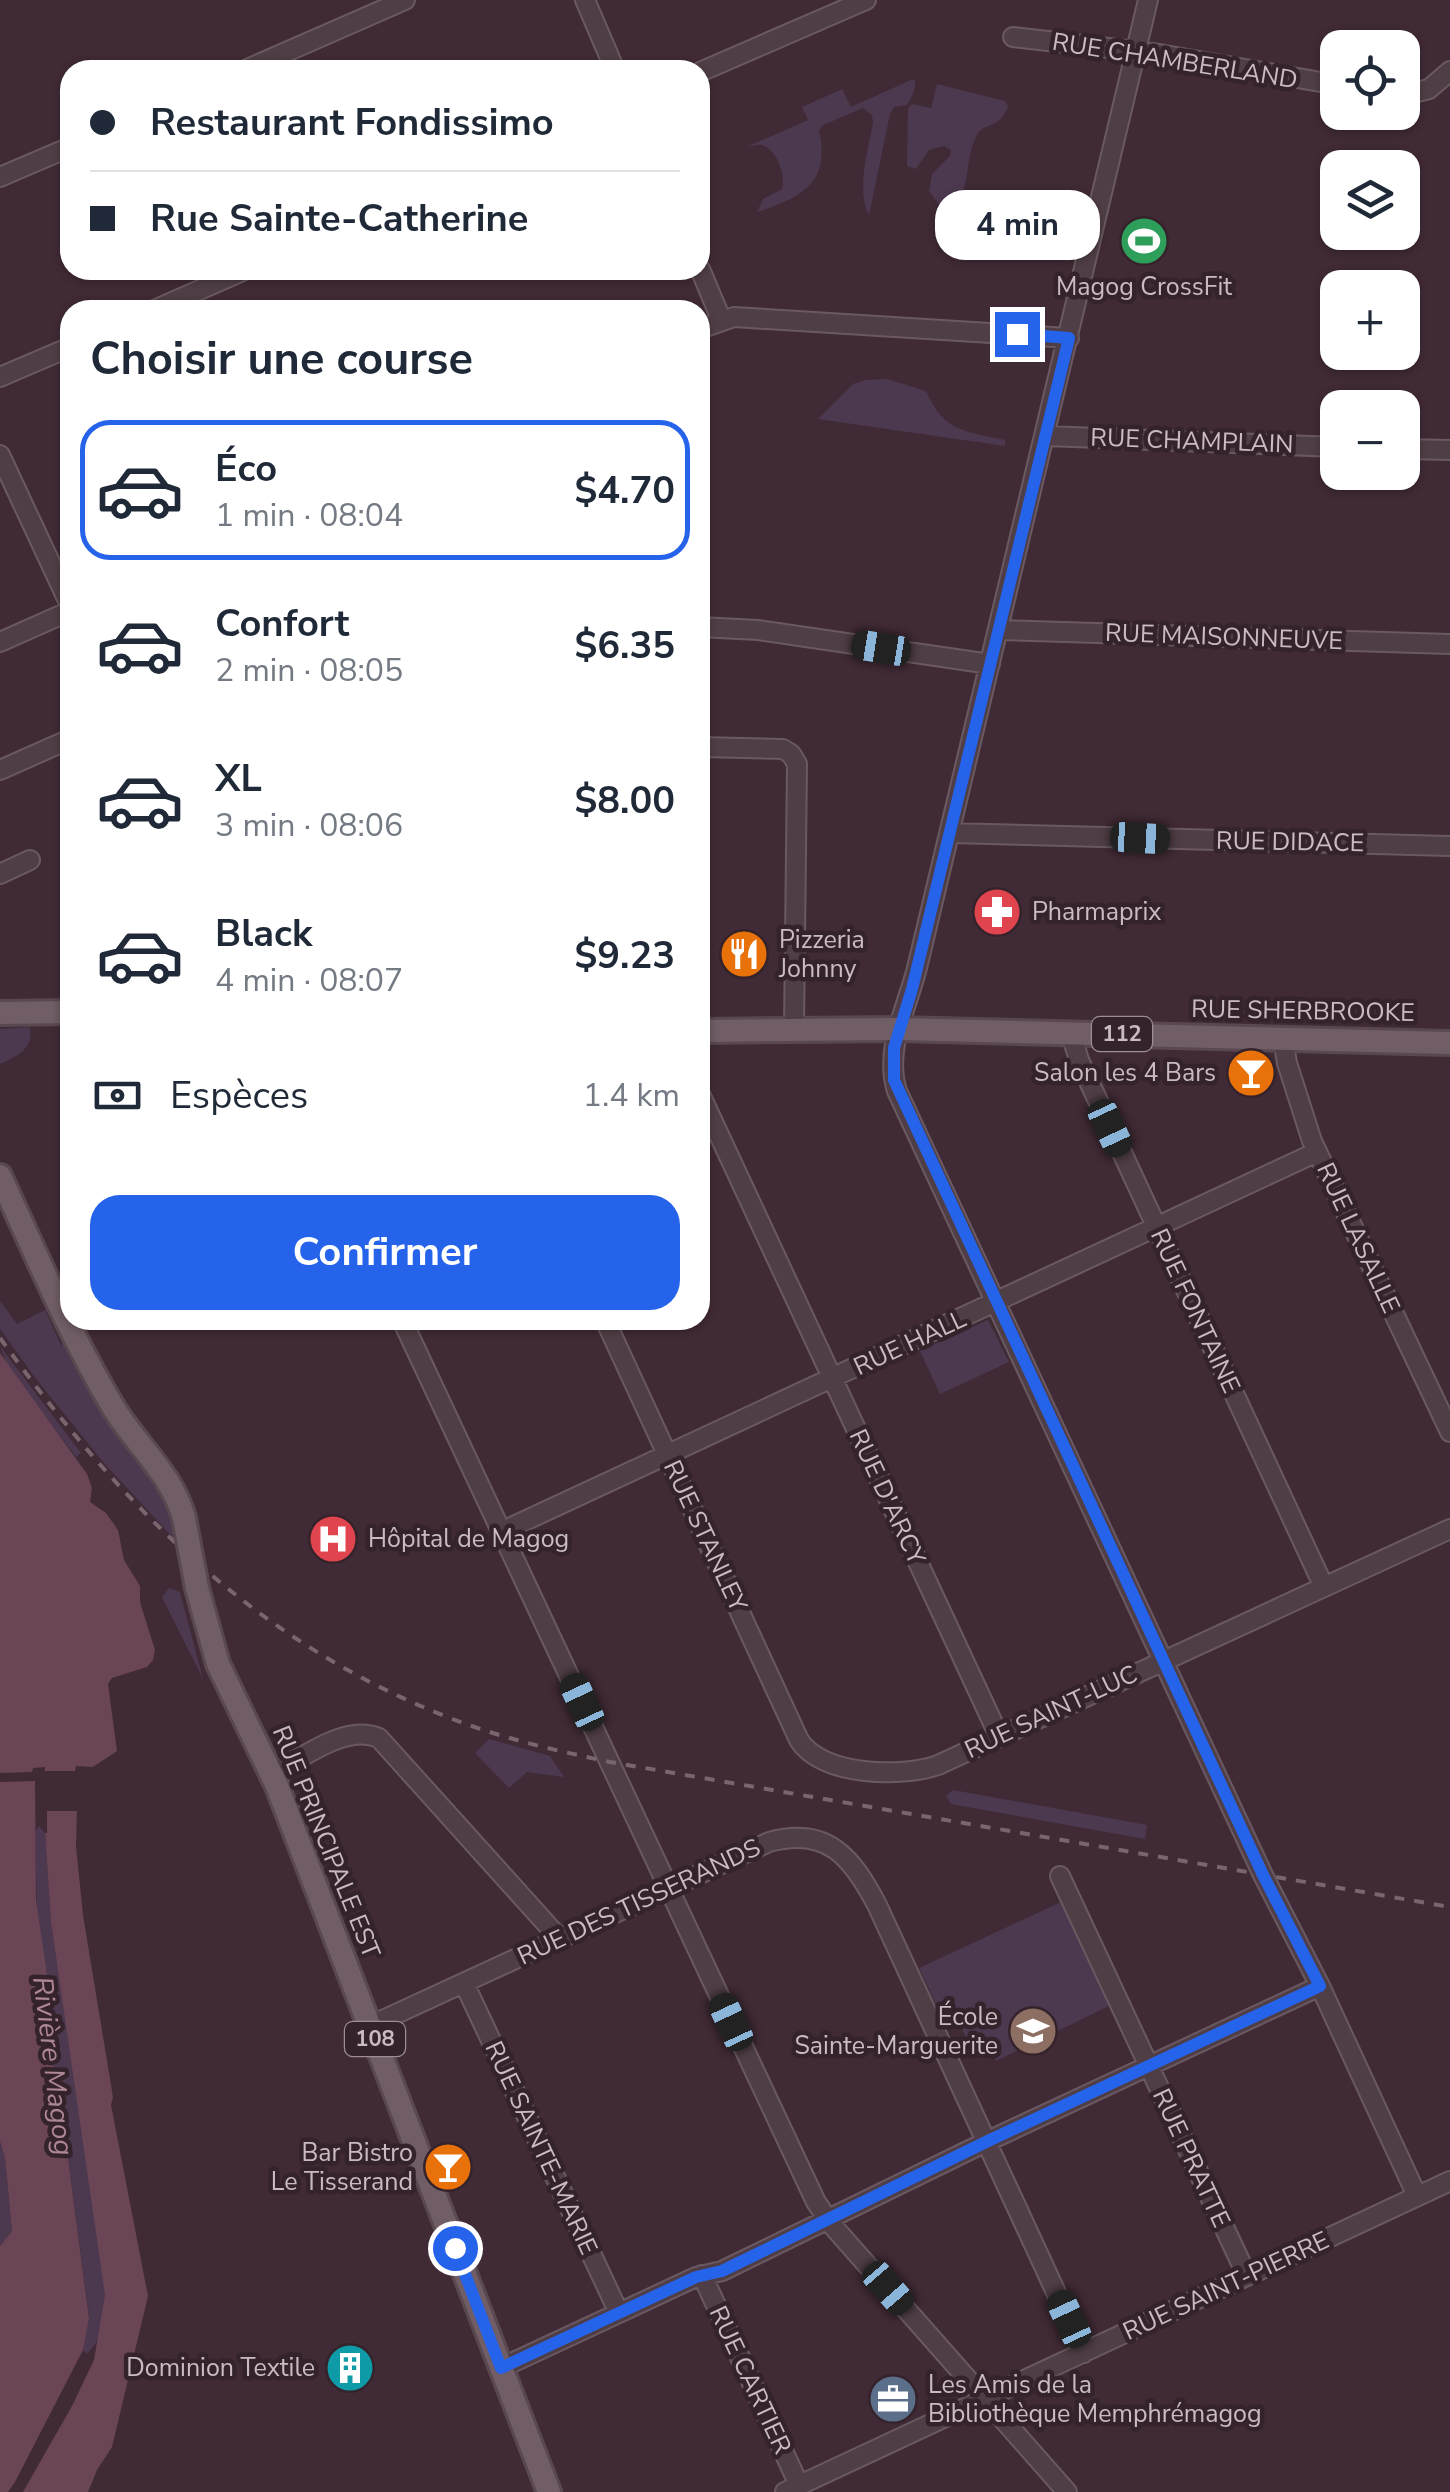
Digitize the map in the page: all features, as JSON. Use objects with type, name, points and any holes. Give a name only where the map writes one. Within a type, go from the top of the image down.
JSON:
[{"type":"main road","points":[[0,1013],[60,1012]]},
{"type":"main road","name":"RUE SHERBROOKE","points":[[710,1017],[777,1019],[794,1028]]},
{"type":"main road","name":"RUE SHERBROOKE","points":[[710,1030],[898,1029],[1450,1043]]},
{"type":"main road","name":"RUE PRINCIPALE EST","points":[[0,1176],[60,1305]]},
{"type":"main road","name":"RUE PRINCIPALE EST","points":[[71,1330],[125,1426],[170,1485],[184,1518],[197,1588],[218,1664],[272,1774],[548,2492]]},
{"type":"street","points":[[268,60],[405,0]]},
{"type":"street","points":[[585,0],[611,60]]},
{"type":"street","points":[[710,68],[866,0]]},
{"type":"street","points":[[1148,0],[912,989],[898,1029],[892,1069],[897,1090],[996,1303],[1417,2196]]},
{"type":"street","name":"RUE CHAMBERLAND","points":[[1013,37],[1153,53],[1320,83]]},
{"type":"street","points":[[1420,91],[1429,89],[1450,71]]},
{"type":"street","points":[[0,177],[60,151]]},
{"type":"street","points":[[177,300],[222,280]]},
{"type":"street","points":[[705,280],[721,320]]},
{"type":"street","points":[[710,325],[738,317],[1069,338]]},
{"type":"street","points":[[0,378],[60,351]]},
{"type":"street","name":"RUE CHAMPLAIN","points":[[1046,436],[1320,446]]},
{"type":"street","points":[[1420,449],[1450,450]]},
{"type":"street","points":[[0,454],[60,586]]},
{"type":"street","points":[[0,642],[60,613]]},
{"type":"street","points":[[710,628],[758,630],[990,664]]},
{"type":"street","name":"RUE MAISONNEUVE","points":[[999,630],[1450,644]]},
{"type":"street","points":[[0,770],[60,743]]},
{"type":"street","points":[[710,747],[776,748],[791,754],[798,769],[794,1028]]},
{"type":"street","name":"RUE DIDACE","points":[[950,832],[1450,846]]},
{"type":"street","points":[[0,874],[30,860]]},
{"type":"street","name":"RUE FONTAINE","points":[[1071,1033],[1079,1060],[1324,1586]]},
{"type":"street","name":"RUE LASALLE","points":[[1283,1038],[1287,1062],[1317,1152],[1450,1432]]},
{"type":"street","name":"RUE D'ARCY","points":[[710,1116],[999,1736]]},
{"type":"street","name":"RUE HALL","points":[[502,1532],[1317,1152]]},
{"type":"street","points":[[407,1330],[813,2196],[828,2220],[1066,2492]]},
{"type":"street","name":"RUE STANLEY","points":[[609,1330],[808,1751]]},
{"type":"street","name":"RUE SAINT-LUC","points":[[808,1751],[817,1758],[849,1766],[904,1774],[938,1765],[1450,1529]]},
{"type":"street","points":[[272,1774],[350,1734],[368,1733],[379,1738],[560,1939]]},
{"type":"street","name":"RUE DES TISSERANDS","points":[[370,2026],[778,1840],[810,1839],[839,1851],[860,1873],[876,1904],[1084,2352]]},
{"type":"street","name":"RUE PRATTE","points":[[1060,1876],[1246,2276]]},
{"type":"street","name":"RUE SAINTE-MARIE","points":[[464,1983],[619,2313]]},
{"type":"street","points":[[501,2368],[702,2275],[722,2271],[1320,1986]]},
{"type":"street","name":"RUE SAINT-PIERRE","points":[[792,2489],[1450,2180]]},
{"type":"street","name":"RUE CARTIER","points":[[702,2275],[792,2489]]},
{"type":"shaded area","points":[[915,80],[915,87],[907,105],[894,107],[890,114],[869,215],[863,182],[873,123],[872,115],[863,108],[823,125],[819,131],[821,164],[809,186],[787,201],[757,212],[763,199],[782,189],[781,170],[767,147],[744,148],[808,120],[802,107],[842,89],[851,107]]},
{"type":"shaded area","points":[[937,84],[1005,101],[1008,106],[1001,119],[983,128],[976,137],[961,196],[949,210],[941,207],[929,191],[932,174],[951,150],[944,146],[929,150],[916,169],[907,166],[908,108],[912,104],[931,108]]},
{"type":"shaded area","points":[[887,379],[926,391],[948,422],[957,428],[1005,440],[1005,446],[818,419],[853,384]]},
{"type":"shaded area","points":[[30,1027],[27,1047],[0,1064],[0,1029]]},
{"type":"shaded area","points":[[0,1301],[17,1324],[45,1310],[61,1345],[65,1344],[171,1507],[177,1542],[104,1463],[36,1379],[0,1329]]},
{"type":"shaded area","points":[[988,1320],[1009,1362],[940,1394],[920,1351]]},
{"type":"shaded area","points":[[0,1346],[81,1453],[76,1457],[7,1366]]},
{"type":"shaded area","points":[[169,1588],[180,1592],[203,1679],[162,1597]]},
{"type":"shaded area","points":[[489,1739],[550,1756],[564,1777],[527,1772],[509,1788],[475,1753]]},
{"type":"shaded area","points":[[953,1790],[1147,1825],[1145,1839],[951,1804],[946,1796]]},
{"type":"shaded area","points":[[39,1826],[45,1833],[51,1922],[105,2278],[102,2328],[87,2354],[83,2350],[89,2315],[63,2120],[41,1993],[41,1980],[47,1973],[37,1916],[35,1831]]},
{"type":"shaded area","name":"École Sainte-Marguerite","points":[[1061,1902],[1109,2006],[996,2061],[992,2052],[984,2056],[981,2051],[974,2054],[957,2019],[945,2024],[919,1968]]},
{"type":"shaded area","points":[[0,2141],[12,2231],[0,2246]]},
{"type":"water","points":[[0,1353],[87,1474],[92,1488],[90,1502],[106,1513],[118,1530],[124,1560],[140,1586],[140,1602],[155,1650],[147,1667],[112,1678],[108,1684],[117,1751],[93,1767],[76,1766],[75,1771],[45,1771],[45,1767],[33,1768],[32,1772],[0,1773]]},
{"type":"water","name":"Rivière Magog","points":[[35,1781],[36,1900],[47,1974],[41,1993],[63,2120],[89,2318],[83,2350],[15,2482],[8,2492],[0,2492],[0,2246],[12,2231],[0,2141],[0,1782]]},
{"type":"water","name":"Rivière Magog","points":[[47,1811],[77,1811],[76,1846],[83,1915],[113,2097],[111,2105],[148,2296],[112,2447],[88,2492],[23,2492],[94,2360],[105,2295],[51,1922]]},
{"type":"railway","points":[[0,1338],[95,1458],[199,1564],[317,1652],[383,1689],[455,1720],[512,1739],[610,1762],[1450,1907]]},
{"type":"place","name":"Magog CrossFit","points":[[1144,241]]},
{"type":"place","name":"Pharmaprix","points":[[997,912]]},
{"type":"place","name":"Pizzeria Johnny","points":[[744,954]]},
{"type":"place","name":"Salon les 4 Bars","points":[[1251,1073]]},
{"type":"place","name":"Hôpital de Magog","points":[[333,1539]]},
{"type":"place","name":"École Sainte-Marguerite","points":[[1033,2031]]},
{"type":"place","name":"Bar Bistro Le Tisserand","points":[[448,2167]]},
{"type":"place","name":"Dominion Textile","points":[[350,2368]]},
{"type":"place","name":"Les Amis de la Bibliothèque Memphrémagog","points":[[893,2399]]},
{"type":"route","points":[[455,2248],[501,2368],[696,2277],[722,2271],[1320,1986],[1263,1875],[894,1080],[898,1029],[912,989],[1069,338],[1017,334]]}]
